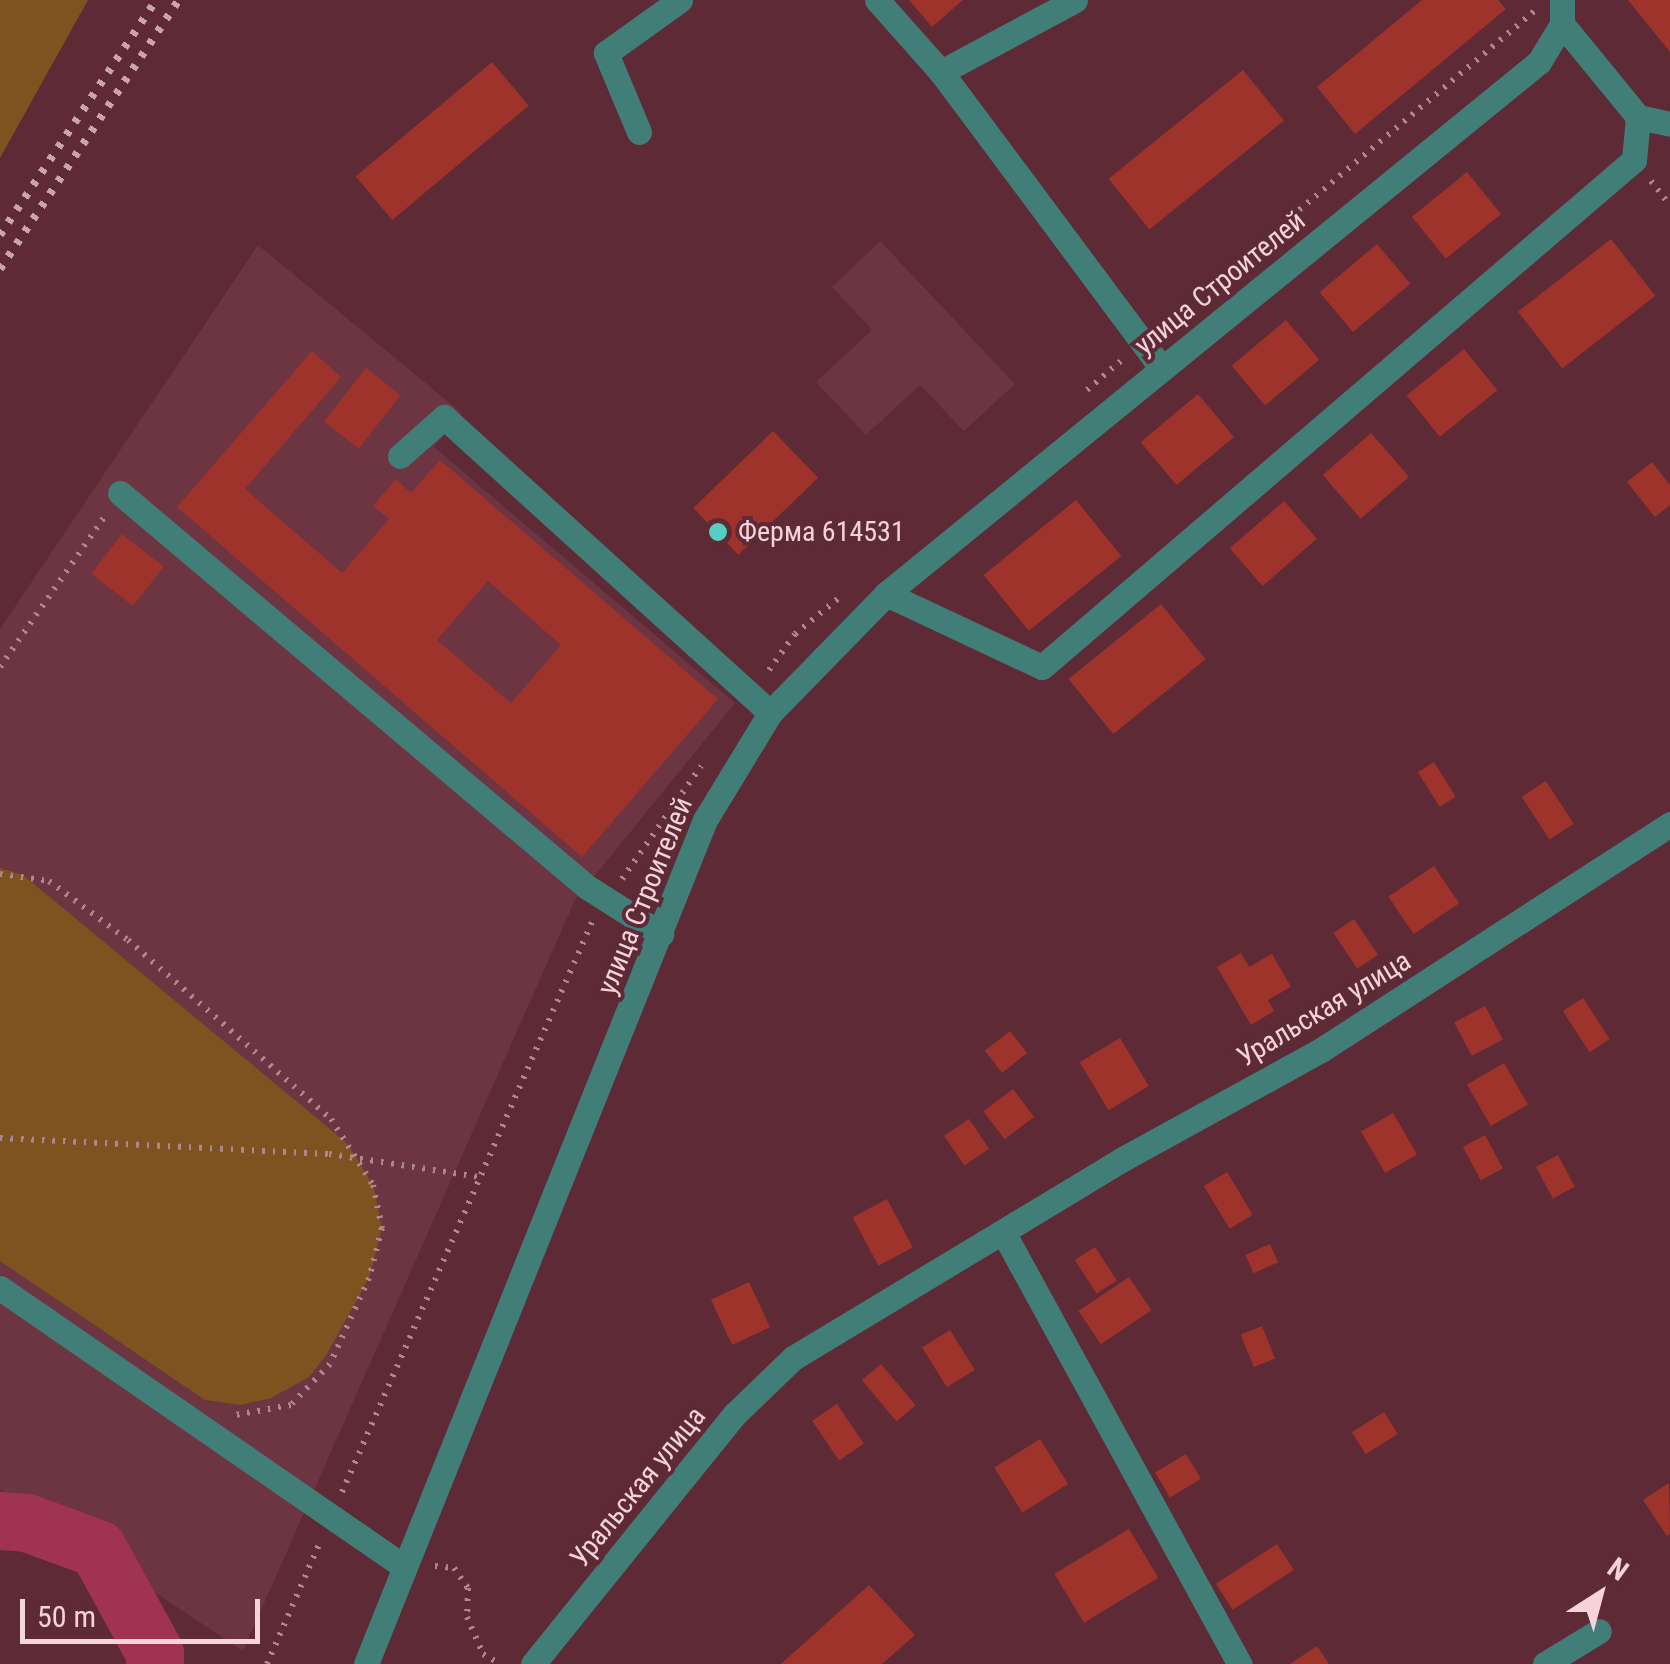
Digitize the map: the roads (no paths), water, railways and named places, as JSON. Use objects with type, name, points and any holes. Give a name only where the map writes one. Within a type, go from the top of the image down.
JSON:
[{"type":"street","points":[[640,132],[606,53],[680,0]]},
{"type":"street","points":[[877,0],[942,72],[1162,369]]},
{"type":"street","points":[[942,72],[1075,0]]},
{"type":"street","points":[[886,594],[1042,666],[1634,160],[1638,117],[1562,12]]},
{"type":"street","name":"улица Строителей","points":[[366,1664],[705,820],[761,704],[886,594],[1539,62],[1562,12]]},
{"type":"street","points":[[1638,117],[1670,123]]},
{"type":"street","points":[[400,456],[444,417],[761,704]]},
{"type":"street","points":[[120,494],[607,900],[661,934]]},
{"type":"street","name":"Уральская улица","points":[[533,1664],[735,1414],[793,1358],[1002,1232],[1322,1050],[1670,824]]},
{"type":"street","points":[[1002,1232],[1240,1664]]},
{"type":"street","points":[[0,1288],[404,1568]]},
{"type":"street","points":[[1545,1664],[1599,1631]]},
{"type":"waterway","points":[[0,1521],[27,1523],[98,1549],[155,1653],[155,1664]]},
{"type":"railway","points":[[0,235],[156,0]]},
{"type":"railway","points":[[0,269],[179,0]]},
{"type":"place","name":"Ферма 614531","points":[[718,532]]}]
